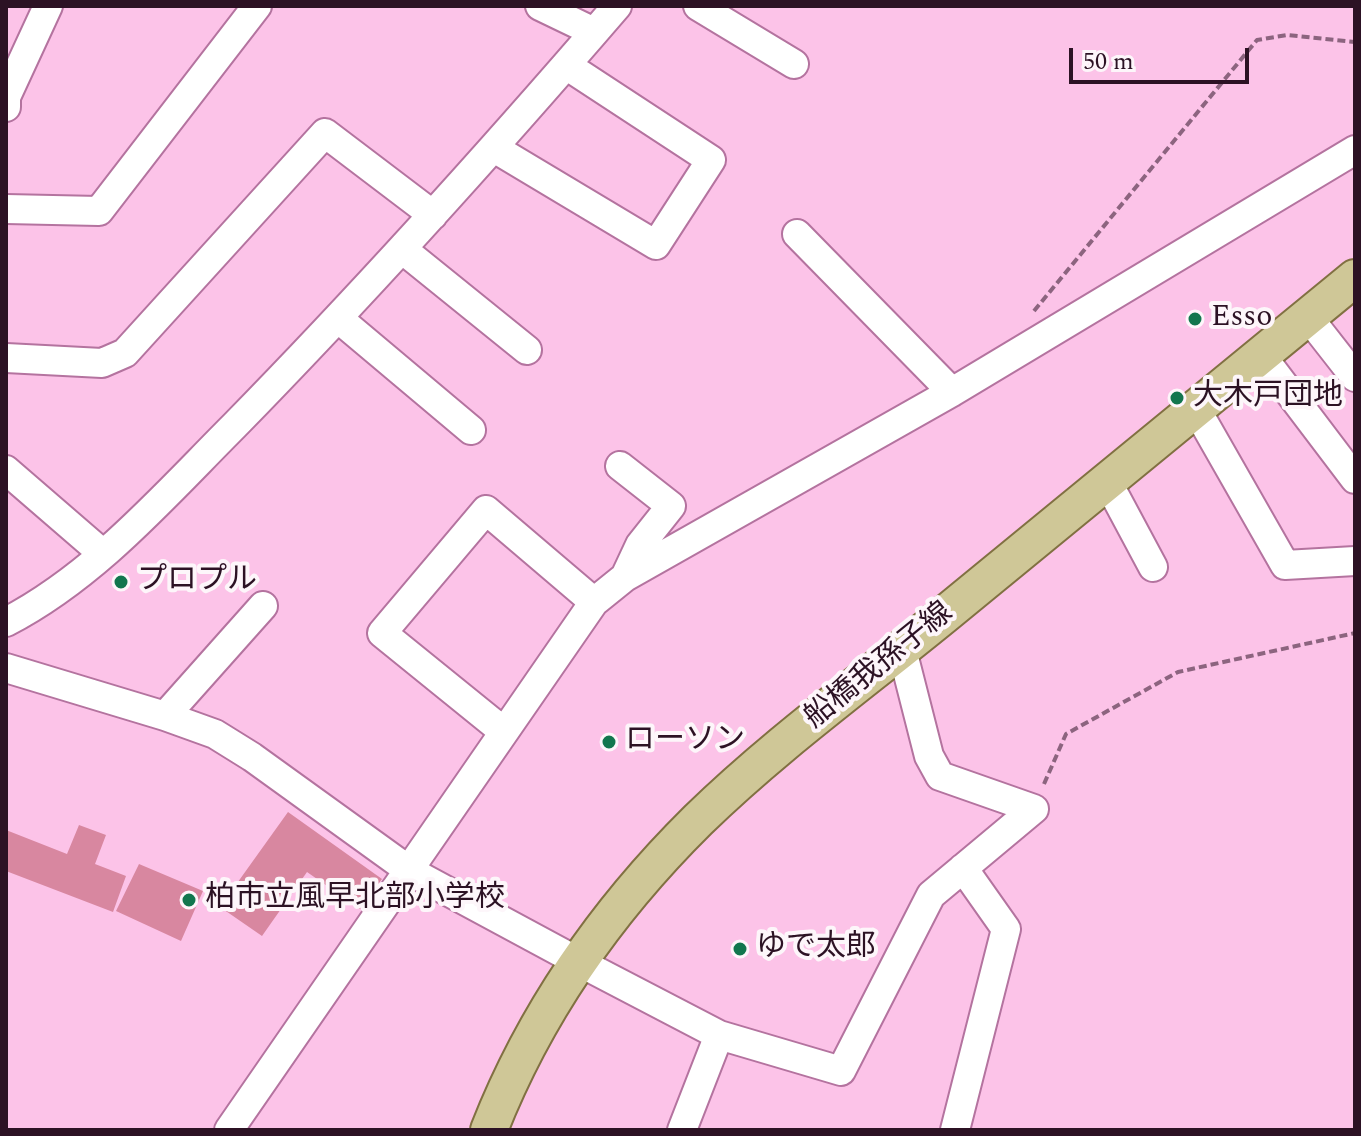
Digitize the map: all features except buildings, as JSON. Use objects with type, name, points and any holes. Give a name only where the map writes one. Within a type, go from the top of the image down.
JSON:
[{"type":"main road","name":"船橋我孫子線","points":[[489,1130],[540,1025],[577,961],[643,880],[698,821],[822,712],[902,650],[1355,278]]},
{"type":"street","points":[[6,107],[6,97],[48,6]]},
{"type":"street","points":[[6,209],[99,211],[257,6]]},
{"type":"street","points":[[540,6],[594,32]]},
{"type":"street","points":[[6,622],[41,604],[146,514],[339,319],[617,6]]},
{"type":"street","points":[[698,6],[794,64]]},
{"type":"street","points":[[494,148],[656,245],[711,160],[566,65]]},
{"type":"street","points":[[6,358],[102,363],[125,353],[325,133],[433,215]]},
{"type":"street","points":[[229,1130],[594,602],[625,577],[952,392],[1355,150]]},
{"type":"street","points":[[797,234],[952,392]]},
{"type":"street","points":[[402,249],[527,350]]},
{"type":"street","points":[[1308,317],[1355,377]]},
{"type":"street","points":[[339,319],[471,430]]},
{"type":"street","points":[[1261,355],[1355,479]]},
{"type":"street","points":[[1196,409],[1285,565],[1355,561]]},
{"type":"street","points":[[620,466],[671,506],[640,545],[625,577]]},
{"type":"street","points":[[6,470],[37,500],[102,553]]},
{"type":"street","points":[[1107,481],[1153,567]]},
{"type":"street","points":[[503,731],[382,633],[486,510],[594,602]]},
{"type":"street","points":[[165,716],[263,606]]},
{"type":"street","points":[[902,650],[929,756],[940,776],[1034,809]]},
{"type":"street","points":[[6,668],[215,734],[252,757],[410,871],[577,961],[719,1035],[841,1071],[931,895],[1034,809]]},
{"type":"street","points":[[955,1130],[1006,929],[963,868]]},
{"type":"street","points":[[682,1130],[719,1035]]},
{"type":"path","points":[[1030,315],[1257,40],[1287,35],[1355,42]]},
{"type":"path","points":[[1034,809],[1066,734],[1178,672],[1355,633]]},
{"type":"place","name":"Esso","points":[[1195,319]]},
{"type":"place","name":"大木戸団地","points":[[1177,398]]},
{"type":"place","name":"プロプル","points":[[121,582]]},
{"type":"place","name":"ローソン","points":[[609,742]]},
{"type":"place","name":"柏市立風早北部小学校","points":[[189,900]]},
{"type":"place","name":"ゆで太郎","points":[[740,949]]}]
